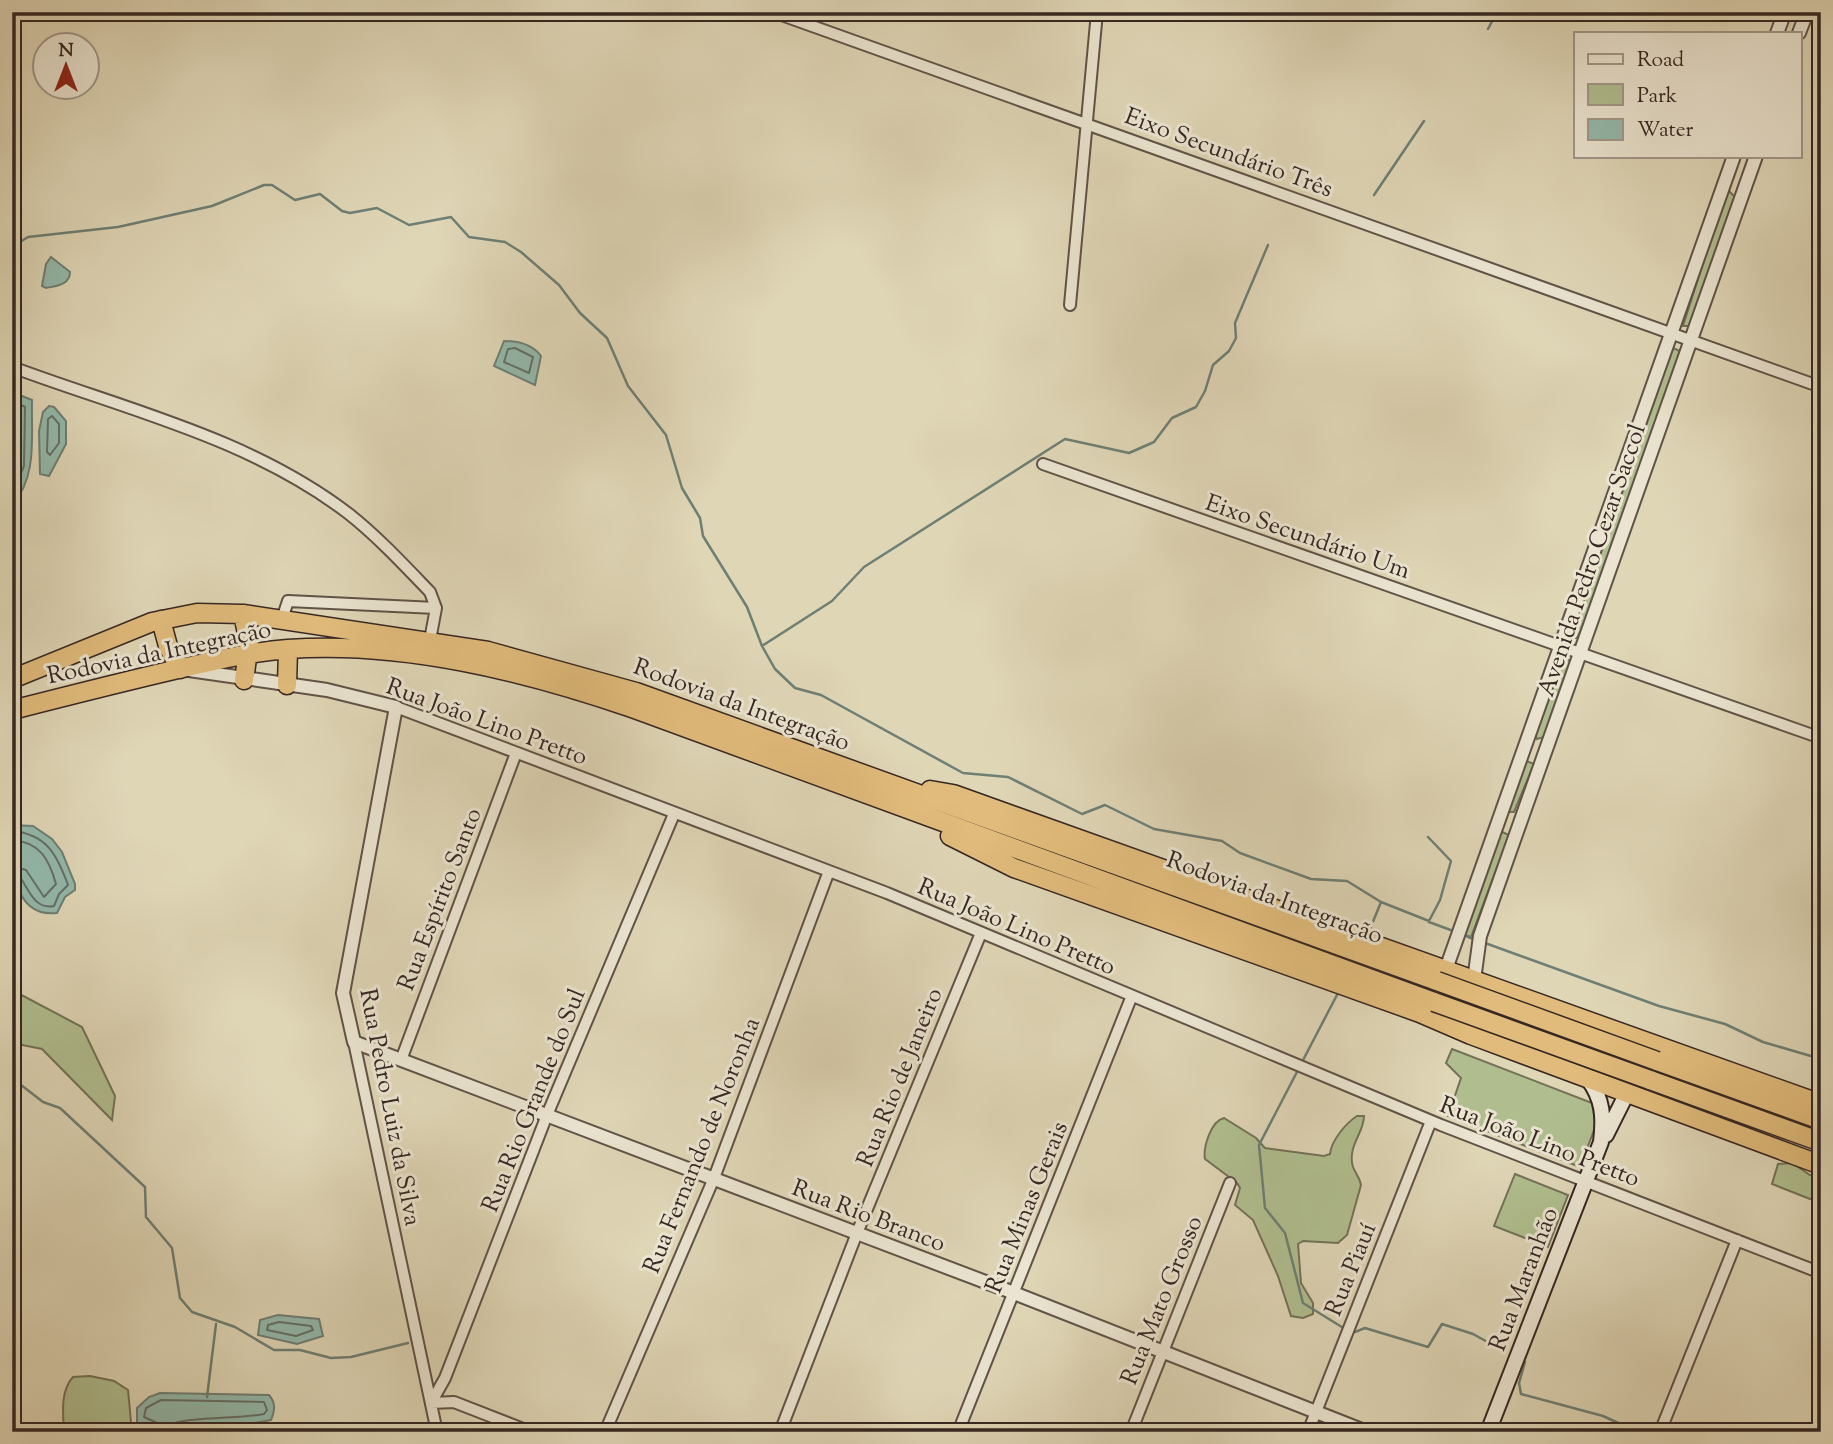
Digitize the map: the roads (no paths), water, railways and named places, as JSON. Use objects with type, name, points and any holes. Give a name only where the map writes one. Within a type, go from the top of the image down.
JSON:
[{"type":"highway","name":"Rodovia da Integração","points":[[12,679],[161,620],[197,613],[243,614],[488,650],[586,675],[1435,1011]]},
{"type":"highway","points":[[243,614],[249,634],[244,680]]},
{"type":"highway","points":[[161,620],[168,646],[180,669]]},
{"type":"highway","name":"Rodovia da Integração","points":[[12,710],[248,654],[288,649],[354,649],[407,655],[547,682],[632,708],[1441,975]]},
{"type":"highway","points":[[287,685],[288,649]]},
{"type":"highway","points":[[1441,975],[1474,980],[1821,1104]]},
{"type":"highway","points":[[1435,1011],[1441,975]]},
{"type":"highway","points":[[1441,975],[1657,1061],[1821,1120]]},
{"type":"highway","points":[[1435,1011],[1588,1079],[1821,1165]]},
{"type":"highway","points":[[1435,1011],[1650,1080],[1821,1142]]},
{"type":"highway","points":[[1627,1093],[1647,1041]]},
{"type":"main road","name":"Rua Maranhão","points":[[1588,1079],[1598,1092],[1602,1109],[1601,1142]]},
{"type":"main road","name":"Rua Maranhão","points":[[1488,1432],[1601,1142],[1627,1093]]},
{"type":"street","name":"Eixo Secundário Três","points":[[773,12],[1821,387]]},
{"type":"street","points":[[1070,305],[1097,12]]},
{"type":"street","points":[[1777,32],[1785,12]]},
{"type":"street","points":[[1799,32],[1805,13],[1821,19]]},
{"type":"street","name":"Avenida Pedro Cezar Saccol","points":[[1441,975],[1733,158]]},
{"type":"street","name":"Avenida Pedro Cezar Saccol","points":[[1474,980],[1480,936],[1755,158]]},
{"type":"street","points":[[12,367],[203,433],[262,460],[349,514],[429,592],[436,608],[430,640]]},
{"type":"street","name":"Eixo Secundário Um","points":[[1043,464],[1821,738]]},
{"type":"street","points":[[282,620],[288,601],[436,608]]},
{"type":"street","name":"Rua João Lino Pretto","points":[[180,669],[327,690],[396,707],[829,871],[1431,1121],[1821,1273]]},
{"type":"street","name":"Rua Pedro Luiz da Silva","points":[[396,707],[344,993],[437,1432]]},
{"type":"street","name":"Rua Espírito Santo","points":[[401,1060],[516,753]]},
{"type":"street","name":"Rua Rio Grande do Sul","points":[[431,1403],[445,1378],[547,1115],[674,814]]},
{"type":"street","name":"Rua Fernando de Noronha","points":[[605,1432],[713,1178],[829,871]]},
{"type":"street","name":"Rua Rio de Janeiro","points":[[780,1432],[857,1233],[981,933]]},
{"type":"street","name":"Rua Minas Gerais","points":[[958,1432],[1131,998]]},
{"type":"street","name":"Rua Rio Branco","points":[[354,1042],[1164,1351],[1367,1432]]},
{"type":"street","name":"Rua Piauí","points":[[1308,1432],[1431,1121]]},
{"type":"street","name":"Rua Mato Grosso","points":[[1131,1432],[1230,1183]]},
{"type":"street","points":[[1660,1432],[1737,1240]]},
{"type":"street","points":[[431,1403],[454,1402],[531,1432]]},
{"type":"water","points":[[51,257],[70,272],[68,280],[62,284],[46,288],[42,286],[46,264]]},
{"type":"water","points":[[504,341],[525,344],[541,356],[535,385],[494,366]]},
{"type":"water","points":[[12,392],[32,400],[32,427],[26,482],[12,505]]},
{"type":"water","points":[[49,406],[54,407],[66,421],[66,444],[49,476],[40,474],[39,431],[43,412]]},
{"type":"water","points":[[12,825],[33,826],[52,839],[62,852],[75,890],[65,897],[57,913],[41,912],[30,906],[22,896],[16,883]]},
{"type":"water","points":[[278,1315],[319,1319],[323,1336],[297,1344],[258,1335],[260,1320]]},
{"type":"water","points":[[160,1393],[269,1395],[274,1410],[271,1420],[222,1427],[161,1429],[137,1423],[137,1408],[149,1397]]},
{"type":"waterway","points":[[1488,29],[1497,12]]},
{"type":"waterway","points":[[1374,195],[1424,121]]},
{"type":"waterway","points":[[12,256],[20,242],[28,237],[118,227],[212,206],[264,185],[272,185],[295,200],[320,194],[342,211],[350,213],[377,208],[409,225],[451,217],[469,237],[505,242],[521,252],[559,285],[580,313],[607,338],[628,386],[666,435],[682,488],[700,518],[703,536],[747,607],[762,646],[775,669],[795,688],[821,695],[963,773],[1008,777],[1082,814],[1105,805],[1154,829],[1222,841],[1240,853],[1311,879],[1347,881],[1381,902],[1429,921],[1440,900],[1451,861],[1428,837]]},
{"type":"waterway","points":[[762,646],[832,601],[864,567],[1065,439],[1129,453],[1154,442],[1172,418],[1196,407],[1205,391],[1213,365],[1229,351],[1236,338],[1235,323],[1268,245]]},
{"type":"waterway","points":[[1368,934],[1381,902]]},
{"type":"waterway","points":[[1429,922],[1456,932]]},
{"type":"waterway","points":[[1462,934],[1475,940]]},
{"type":"waterway","points":[[1485,943],[1659,1006],[1725,1024],[1763,1042],[1821,1059]]},
{"type":"waterway","points":[[1301,1064],[1338,993]]},
{"type":"waterway","points":[[1298,1070],[1259,1145],[1265,1208],[1285,1233],[1303,1303],[1345,1329]]},
{"type":"waterway","points":[[12,1078],[43,1102],[60,1108],[145,1187],[146,1217],[172,1248],[180,1298],[192,1312],[235,1327],[274,1350],[300,1350],[331,1358],[351,1357],[408,1343]]},
{"type":"waterway","points":[[207,1397],[216,1324]]},
{"type":"waterway","points":[[1355,1332],[1365,1328],[1428,1347],[1442,1324],[1473,1334],[1504,1351]]},
{"type":"waterway","points":[[1525,1362],[1519,1383],[1521,1394],[1603,1416],[1638,1432]]}]
